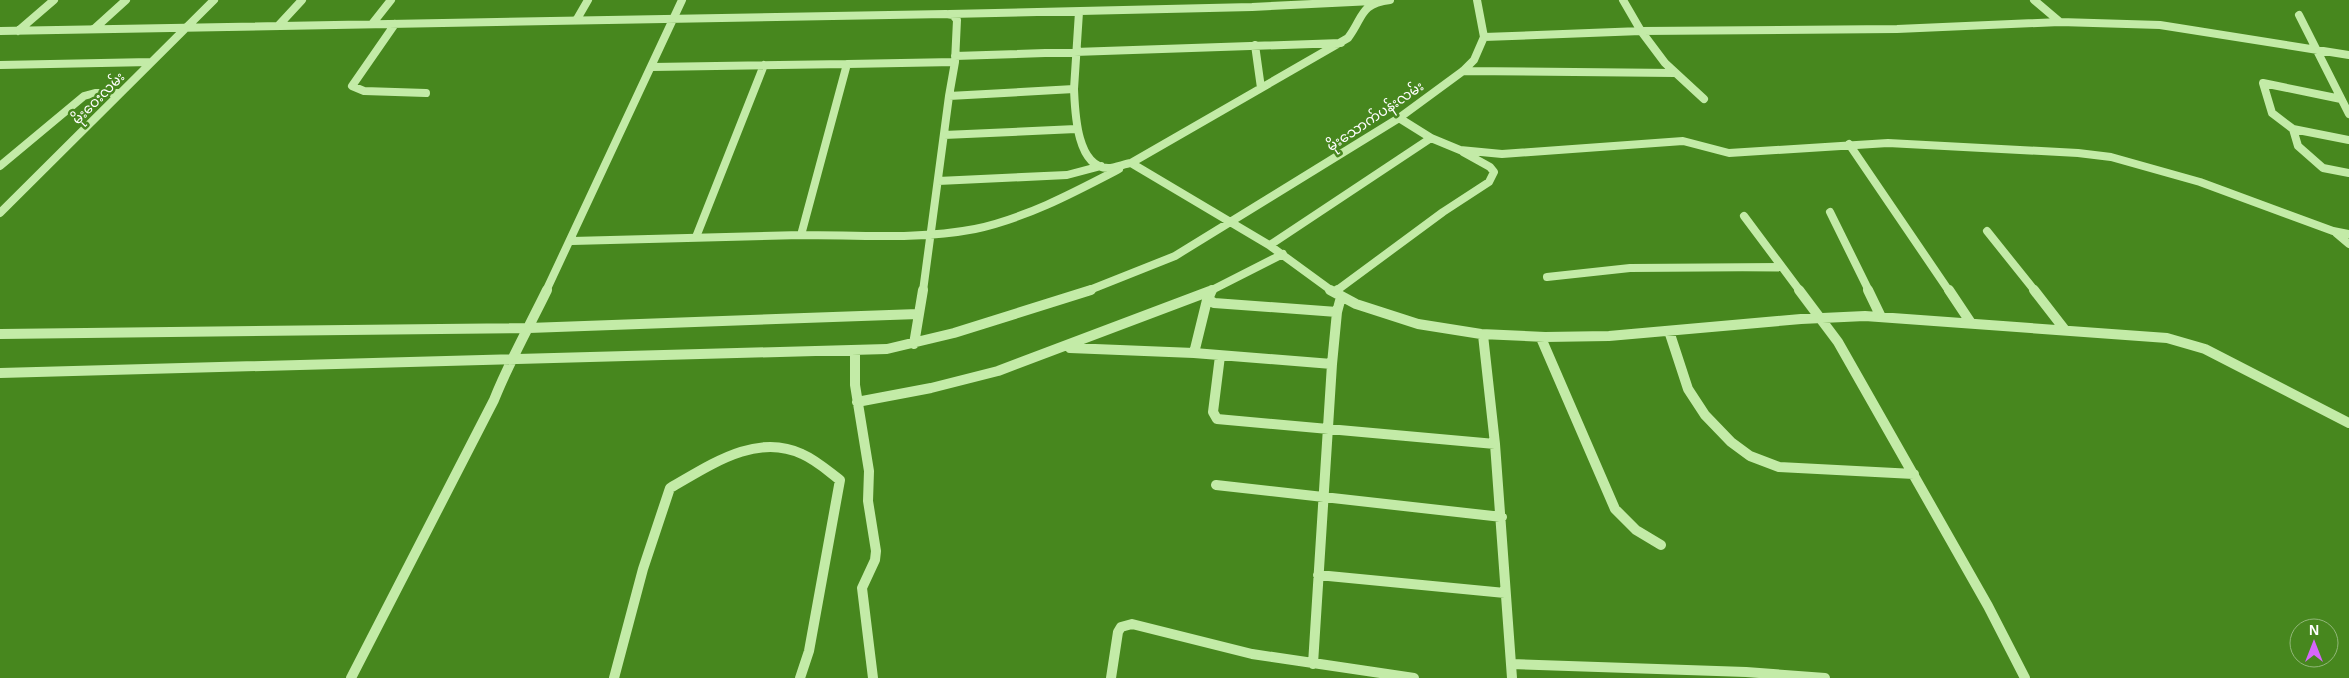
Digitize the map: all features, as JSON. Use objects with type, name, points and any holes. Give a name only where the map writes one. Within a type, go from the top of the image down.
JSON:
[{"type":"street","points":[[18,31],[54,0]]},
{"type":"street","points":[[94,29],[126,0]]},
{"type":"street","name":"မိုးဝေးလမ်း","points":[[0,214],[214,0]]},
{"type":"street","points":[[278,26],[302,0]]},
{"type":"street","points":[[372,24],[391,0]]},
{"type":"street","points":[[577,19],[588,0]]},
{"type":"street","points":[[351,678],[494,400],[510,360],[529,328],[572,241],[682,0]]},
{"type":"street","points":[[0,31],[577,19],[1079,12],[1390,0]]},
{"type":"street","points":[[1476,0],[1484,37],[1641,31],[1897,28],[2060,22],[2182,27],[2349,55]]},
{"type":"street","points":[[1623,0],[1641,31],[1675,73],[1704,99]]},
{"type":"street","points":[[2034,0],[2060,22]]},
{"type":"street","points":[[572,241],[696,237],[932,234],[970,230],[1017,216],[1060,198],[1130,163],[1341,42],[1355,30],[1365,7],[1376,1]]},
{"type":"street","points":[[1079,12],[1074,89],[1076,129],[1086,155],[1101,166]]},
{"type":"street","points":[[914,344],[932,234],[955,59],[957,20],[953,15],[946,14]]},
{"type":"street","points":[[2299,15],[2349,114]]},
{"type":"street","points":[[395,24],[352,86],[364,91],[426,93]]},
{"type":"street","name":"မိုးသောက်ပန်းလမ်း","points":[[0,373],[855,351],[914,344],[1024,312],[1138,273],[1175,256],[1233,223],[1400,118],[1474,60],[1484,37]]},
{"type":"street","points":[[652,67],[847,64],[1076,52],[1341,42]]},
{"type":"street","points":[[1255,45],[1261,88]]},
{"type":"street","points":[[0,65],[151,62]]},
{"type":"street","points":[[801,235],[847,64]]},
{"type":"street","points":[[696,237],[764,65]]},
{"type":"street","points":[[1463,70],[1675,73]]},
{"type":"street","points":[[2342,99],[2264,82],[2272,113],[2293,129],[2349,140]]},
{"type":"street","points":[[949,96],[1074,89]]},
{"type":"street","points":[[0,166],[84,96],[95,93],[120,93]]},
{"type":"street","points":[[1312,664],[1338,295],[1443,212],[1489,182],[1494,172],[1490,167],[1460,150],[1431,138],[1400,118]]},
{"type":"street","points":[[944,136],[1076,129]]},
{"type":"street","points":[[2293,129],[2298,146],[2323,168],[2349,173]]},
{"type":"street","points":[[1270,245],[1431,138]]},
{"type":"street","points":[[1460,150],[1502,154],[1683,140],[1729,153],[1888,143],[2078,153],[2111,157],[2200,182],[2333,231],[2349,234]]},
{"type":"street","points":[[1849,144],[1971,324]]},
{"type":"street","points":[[938,182],[1067,174],[1101,166],[1112,168],[1130,163],[1270,245],[1338,295],[1383,314],[1429,327],[1483,335],[1541,338],[1669,331],[1819,316],[1881,317],[2166,338],[2186,342],[2205,349],[2349,424]]},
{"type":"street","points":[[1830,212],[1881,317]]},
{"type":"street","points":[[1744,216],[1838,342],[1988,606],[2024,678]]},
{"type":"street","points":[[1987,230],[2065,330]]},
{"type":"street","points":[[2333,231],[2349,244]]},
{"type":"street","points":[[857,402],[931,388],[998,371],[1209,294],[1283,254]]},
{"type":"street","points":[[1547,277],[1630,268],[1782,267]]},
{"type":"street","points":[[1209,294],[1214,303],[1337,312]]},
{"type":"street","points":[[1194,353],[1209,294]]},
{"type":"street","points":[[0,334],[529,328],[918,314]]},
{"type":"street","points":[[1669,331],[1688,389],[1706,415],[1731,442],[1750,456],[1779,467],[1914,474]]},
{"type":"street","points":[[1483,335],[1496,444],[1512,678]]},
{"type":"street","points":[[1541,338],[1615,509],[1636,530],[1661,545]]},
{"type":"street","points":[[1065,347],[1194,353],[1332,364]]},
{"type":"street","points":[[855,351],[857,402],[869,471],[868,501],[876,551],[875,560],[862,582],[873,678]]},
{"type":"street","points":[[1220,356],[1213,412],[1217,419],[1496,444]]},
{"type":"street","points":[[614,678],[643,569],[670,488],[729,454],[763,445],[799,452],[840,480],[809,651],[800,678]]},
{"type":"street","points":[[1216,485],[1323,499],[1502,517]]},
{"type":"street","points":[[1318,575],[1506,593]]},
{"type":"street","points":[[1111,678],[1118,632],[1121,627],[1132,624],[1252,654],[1414,678]]},
{"type":"street","points":[[1511,664],[1570,668],[1715,669],[1825,678]]}]
